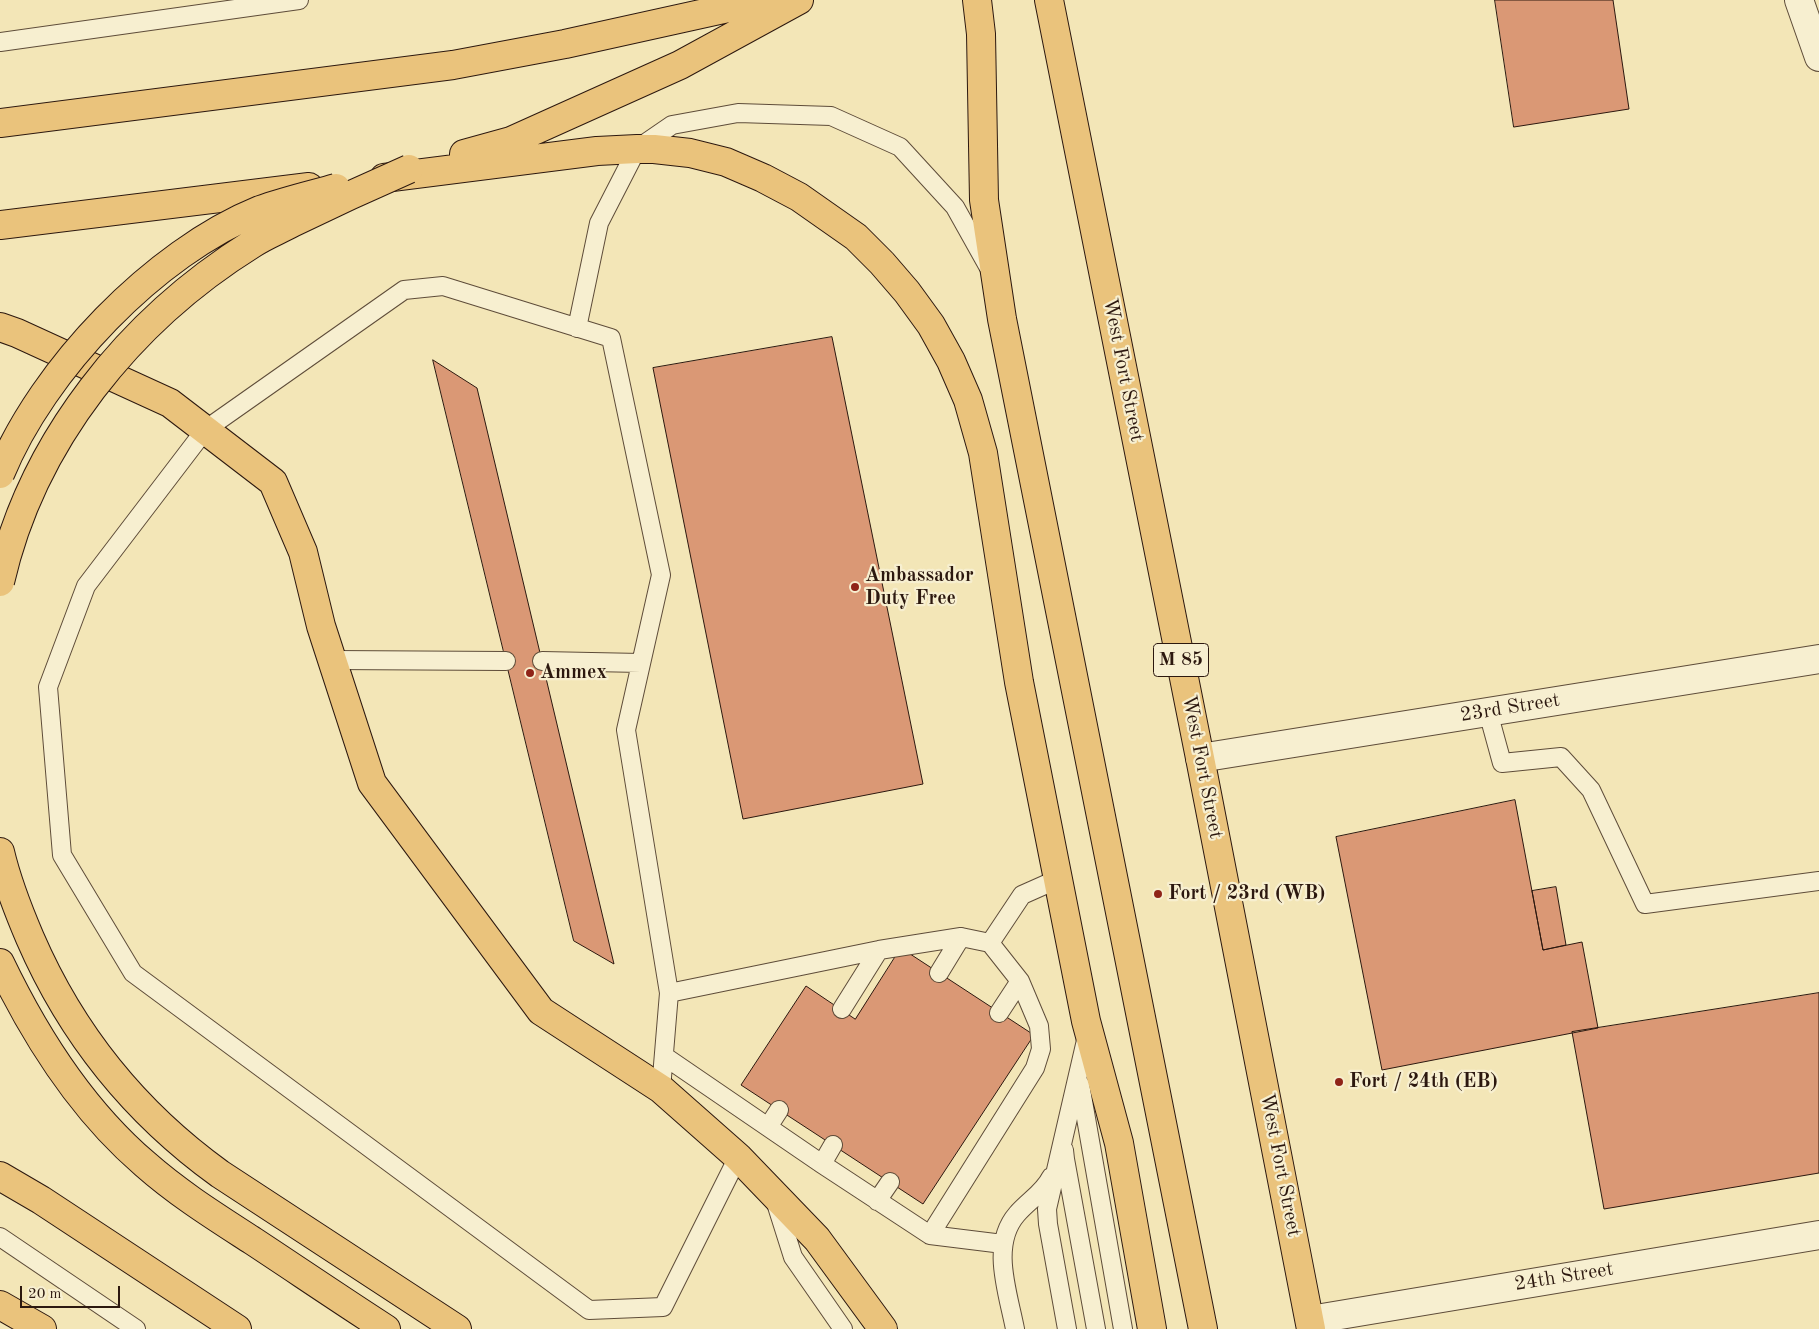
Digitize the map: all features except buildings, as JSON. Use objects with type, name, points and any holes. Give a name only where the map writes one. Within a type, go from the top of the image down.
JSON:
[{"type":"main road","points":[[0,123],[453,65],[565,44],[764,0]]},
{"type":"main road","points":[[0,474],[31,412],[62,370],[100,326],[133,292],[202,241],[259,211],[283,202],[511,141],[680,65],[799,0]]},
{"type":"main road","points":[[977,0],[981,34],[984,200],[996,280],[1203,1329]]},
{"type":"main road","name":"West Fort Street","points":[[1049,0],[1200,758],[1310,1324]]},
{"type":"main road","points":[[0,225],[597,151],[654,148],[690,153],[726,162],[763,178],[799,197],[856,237],[907,292],[931,325],[951,361],[968,400],[983,453],[1019,682],[1086,1021],[1118,1143],[1152,1329]]},
{"type":"main road","points":[[0,582],[6,554],[30,492],[53,446],[76,409],[117,358],[148,326],[202,279],[252,243],[409,168]]},
{"type":"main road","points":[[0,328],[17,333],[170,403],[273,482],[303,552],[321,626],[372,783],[541,1011],[661,1089],[738,1157],[772,1190],[817,1239],[883,1329]]},
{"type":"main road","points":[[0,852],[5,874],[18,911],[55,990],[93,1051],[119,1084],[140,1106],[190,1152],[240,1187],[457,1329]]},
{"type":"main road","points":[[0,963],[20,1004],[50,1053],[75,1088],[144,1163],[187,1198],[386,1329]]},
{"type":"main road","points":[[0,1176],[41,1200],[238,1329]]},
{"type":"main road","points":[[0,1306],[42,1329]]},
{"type":"street","points":[[1799,0],[1819,57]]},
{"type":"street","name":"23rd Street","points":[[1200,758],[1819,659]]},
{"type":"street","name":"24th Street","points":[[1310,1324],[1819,1235]]},
{"type":"lane","points":[[0,42],[299,0]]},
{"type":"lane","points":[[578,328],[599,223],[636,149],[672,125],[738,113],[831,116],[900,147],[955,207],[996,280]]},
{"type":"lane","points":[[661,1089],[669,992],[626,730],[661,575],[611,338],[443,286],[404,290],[205,430],[86,586],[48,687],[62,856],[132,973],[589,1310],[663,1307],[738,1157]]},
{"type":"lane","points":[[333,660],[506,661]]},
{"type":"lane","points":[[542,661],[641,663]]},
{"type":"lane","points":[[1488,712],[1502,763],[1561,757],[1590,790],[1645,904],[1819,881]]},
{"type":"lane","points":[[990,943],[1022,895],[1058,879]]},
{"type":"lane","points":[[669,992],[879,950],[961,937],[990,943],[1020,981],[1039,1026],[1041,1049],[1035,1068],[930,1235]]},
{"type":"lane","points":[[940,973],[961,937]]},
{"type":"lane","points":[[842,1009],[879,950]]},
{"type":"lane","points":[[999,1013],[1020,981]]},
{"type":"lane","points":[[1068,1329],[1048,1224],[1047,1209],[1081,1064],[1087,1035],[1086,1021]]},
{"type":"lane","points":[[664,1056],[930,1235],[1002,1244]]},
{"type":"lane","points":[[1081,1064],[1081,1092],[1123,1329]]},
{"type":"lane","points":[[768,1127],[779,1110]]},
{"type":"lane","points":[[1065,1130],[1064,1160],[1096,1329]]},
{"type":"lane","points":[[822,1164],[833,1145]]},
{"type":"lane","points":[[1015,1329],[1002,1259],[1002,1244],[1012,1221],[1048,1182],[1057,1162]]},
{"type":"lane","points":[[877,1201],[890,1182]]},
{"type":"lane","points":[[772,1190],[793,1257],[843,1329]]},
{"type":"lane","points":[[0,1236],[136,1329]]},
{"type":"place","name":"Ambassador Duty Free","points":[[855,587]]},
{"type":"place","name":"Ammex","points":[[530,673]]},
{"type":"place","name":"Fort / 23rd (WB)","points":[[1158,894]]},
{"type":"place","name":"Fort / 24th (EB)","points":[[1339,1082]]}]
